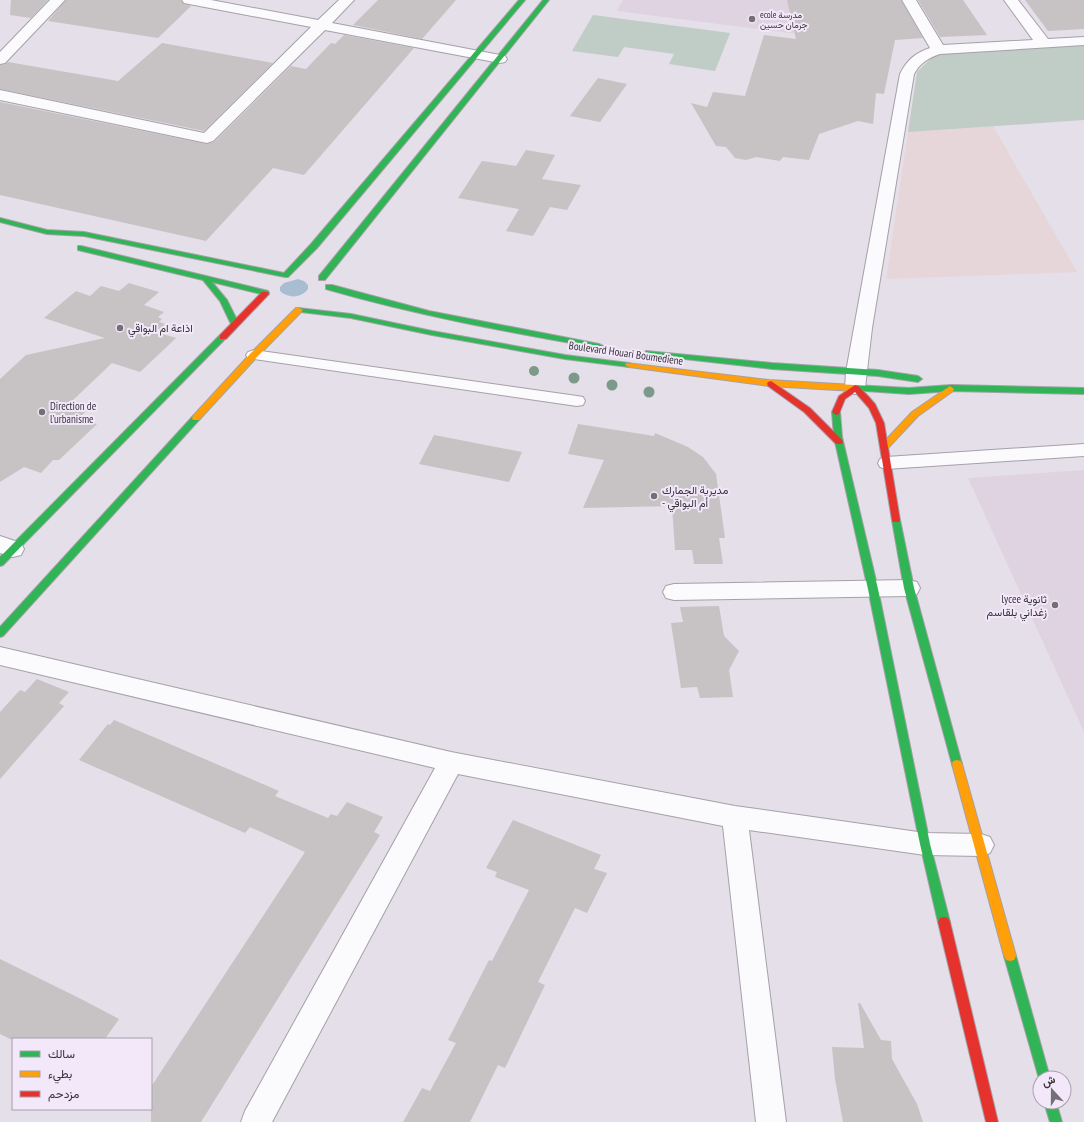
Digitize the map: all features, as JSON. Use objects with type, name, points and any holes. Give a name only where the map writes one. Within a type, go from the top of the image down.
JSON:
[{"type":"main road","points":[[4,552],[235,324],[267,289],[286,274],[314,246],[522,0]]},
{"type":"main road","points":[[0,633],[260,350],[300,310],[309,308],[324,299],[329,287],[327,282],[319,276],[500,59],[546,0]]},
{"type":"main road","points":[[0,220],[47,232],[84,234],[286,274],[303,272]]},
{"type":"main road","points":[[47,232],[70,244],[205,278],[267,289]]},
{"type":"main road","points":[[295,254],[314,246]]},
{"type":"main road","points":[[245,266],[267,262]]},
{"type":"main road","points":[[205,278],[222,300],[235,324]]},
{"type":"main road","name":"Boulevard Houari Boumediene","points":[[329,287],[373,301],[442,318],[608,347]]},
{"type":"main road","points":[[267,289],[270,303]]},
{"type":"main road","name":"Boulevard Houari Boumediene","points":[[286,309],[351,316],[432,333],[565,356],[770,384],[913,378],[930,381],[951,388]]},
{"type":"main road","points":[[320,322],[351,316]]},
{"type":"main road","points":[[260,350],[291,331]]},
{"type":"main road","name":"Boulevard Houari Boumediene","points":[[639,352],[756,364],[856,380],[909,391],[951,388],[1048,391],[1084,390]]},
{"type":"main road","points":[[992,1122],[925,844],[873,589],[839,442],[836,425],[838,408],[841,398],[856,380],[877,414],[885,446],[886,463],[909,588],[1042,1070]]},
{"type":"main road","points":[[770,384],[790,396],[808,410],[839,442]]},
{"type":"main road","points":[[885,446],[899,429],[915,414],[951,388]]},
{"type":"main road","points":[[1052,1110],[1056,1122]]},
{"type":"street","points":[[0,60],[58,0]]},
{"type":"street","points":[[189,0],[500,59]]},
{"type":"street","points":[[0,95],[208,138],[321,24],[347,0]]},
{"type":"street","points":[[909,0],[939,50]]},
{"type":"street","points":[[1010,0],[1044,44]]},
{"type":"street","points":[[856,380],[907,74],[912,63],[924,55],[939,50],[1084,41]]},
{"type":"street","points":[[674,592],[909,588]]},
{"type":"street","points":[[0,656],[451,762],[734,817],[925,844],[981,845]]},
{"type":"street","points":[[256,1122],[451,762]]},
{"type":"street","points":[[734,817],[771,1122]]},
{"type":"lane","points":[[260,350],[577,401]]},
{"type":"lane","points":[[886,463],[1084,450]]},
{"type":"shaded area","name":"ecole مدرسة جرمان حسين","points":[[623,0],[809,0],[830,38],[617,11]]},
{"type":"shaded area","points":[[593,15],[730,33],[715,71],[669,64],[674,54],[624,47],[618,57],[572,51]]},
{"type":"shaded area","points":[[1084,41],[1084,120],[908,132],[917,72],[939,50]]},
{"type":"shaded area","points":[[993,126],[1077,272],[886,279],[908,132]]},
{"type":"shaded area","name":"lycee ثانوية زغداني بلقاسم","points":[[1084,470],[1084,732],[968,478]]},
{"type":"water","points":[[298,279],[304,281],[308,285],[308,289],[302,294],[298,296],[291,296],[280,291],[280,287],[284,283]]},
{"type":"building","points":[[11,0],[48,0],[31,18],[10,15]]},
{"type":"building","points":[[66,0],[181,0],[184,4],[191,6],[158,38],[48,21]]},
{"type":"building","points":[[378,0],[456,0],[422,39],[353,25]]},
{"type":"building","points":[[787,0],[901,0],[923,38],[895,40],[884,94],[876,93],[873,124],[858,121],[819,134],[809,160],[783,157],[780,161],[756,157],[746,160],[735,158],[726,147],[716,146],[691,103],[707,107],[713,92],[745,96],[764,35],[796,39]]},
{"type":"building","points":[[918,0],[963,0],[987,35],[940,37]]},
{"type":"building","points":[[1025,0],[1084,0],[1084,29],[1048,31]]},
{"type":"building","points":[[344,35],[414,48],[304,175],[273,168],[206,241],[0,195],[0,102],[207,144],[214,142],[291,66],[306,69],[331,43],[335,44]]},
{"type":"building","points":[[162,43],[273,63],[204,131],[0,89],[0,65],[8,62],[118,81]]},
{"type":"building","points":[[598,78],[627,84],[600,122],[570,116]]},
{"type":"building","points":[[526,150],[555,155],[542,179],[581,185],[567,210],[550,207],[533,236],[506,231],[519,209],[458,198],[482,161],[516,166]]},
{"type":"building","points":[[129,283],[159,292],[144,305],[164,312],[158,317],[162,319],[159,322],[165,324],[156,332],[176,338],[140,372],[112,363],[72,401],[90,407],[79,418],[97,424],[59,460],[53,460],[41,473],[24,467],[0,482],[0,379],[26,355],[105,338],[44,318],[76,291],[90,296],[101,286],[119,291]]},
{"type":"building","name":"مديرية الجمارك - أم البواقي","points":[[578,424],[654,436],[655,433],[688,447],[703,457],[716,474],[725,538],[719,538],[723,564],[694,564],[692,550],[675,550],[672,506],[583,508],[604,460],[568,454]]},
{"type":"building","points":[[434,435],[522,452],[509,482],[419,464]]},
{"type":"building","points":[[719,606],[724,636],[739,651],[729,670],[733,697],[700,698],[697,687],[681,688],[671,623],[683,622],[680,607]]},
{"type":"building","points":[[37,679],[69,692],[59,703],[64,706],[0,779],[0,712],[20,690],[25,692]]},
{"type":"building","points":[[114,720],[279,791],[275,796],[328,818],[331,814],[337,816],[347,802],[383,817],[374,832],[380,835],[201,1122],[151,1122],[152,1085],[305,852],[250,827],[245,833],[79,760],[108,724],[110,725]]},
{"type":"building","points":[[513,820],[601,855],[594,869],[607,873],[587,913],[575,908],[538,982],[545,985],[505,1068],[498,1065],[470,1122],[403,1122],[422,1088],[430,1091],[456,1043],[448,1040],[489,960],[492,961],[529,890],[495,877],[497,872],[486,868]]},
{"type":"building","points":[[0,959],[119,1019],[106,1038],[10,1039],[0,1034]]},
{"type":"building","points":[[858,1003],[860,1003],[881,1040],[891,1041],[892,1059],[917,1104],[923,1122],[843,1122],[835,1079],[832,1047],[864,1048]]},
{"type":"traffic: fast","points":[[287,274],[314,246],[522,0]]},
{"type":"traffic: fast","points":[[322,278],[546,0]]},
{"type":"traffic: fast","points":[[0,220],[47,232],[84,234],[285,275]]},
{"type":"traffic: fast","points":[[81,248],[265,293]]},
{"type":"traffic: fast","points":[[205,278],[223,300],[235,324]]},
{"type":"traffic: fast","points":[[329,287],[396,306],[599,346]]},
{"type":"traffic: fast","points":[[301,310],[351,316],[432,333],[565,357],[629,365]]},
{"type":"traffic: fast","points":[[0,563],[223,337]]},
{"type":"traffic: fast","points":[[649,353],[772,366],[878,373],[918,379]]},
{"type":"traffic: fast","points":[[854,388],[909,391],[951,388],[1084,391]]},
{"type":"traffic: fast","points":[[836,412],[838,437],[873,589],[925,844],[944,922]]},
{"type":"traffic: fast","points":[[0,633],[196,418]]},
{"type":"traffic: fast","points":[[896,520],[909,588],[957,764]]},
{"type":"traffic: fast","points":[[1010,956],[1042,1070]]},
{"type":"traffic: fast","points":[[1052,1110],[1056,1122]]},
{"type":"traffic: slow","points":[[196,418],[254,355],[299,310]]},
{"type":"traffic: slow","points":[[629,365],[769,383],[854,388]]},
{"type":"traffic: slow","points":[[885,446],[915,414],[950,389]]},
{"type":"traffic: slow","points":[[957,764],[1010,956]]},
{"type":"traffic: jam","points":[[223,337],[265,294]]},
{"type":"traffic: jam","points":[[771,384],[807,410],[839,442]]},
{"type":"traffic: jam","points":[[836,412],[842,398],[855,388],[872,406],[877,415],[882,432],[886,465],[896,520]]},
{"type":"traffic: jam","points":[[944,922],[992,1122]]},
{"type":"place","name":"ecole مدرسة جرمان حسين","points":[[752,19]]},
{"type":"place","name":"اذاعة ام البواقي","points":[[120,328]]},
{"type":"place","name":"Direction de l'urbanisme","points":[[42,412]]},
{"type":"place","name":"مديرية الجمارك - أم البواقي","points":[[654,496]]},
{"type":"place","name":"lycee ثانوية زغداني بلقاسم","points":[[1055,605]]}]
